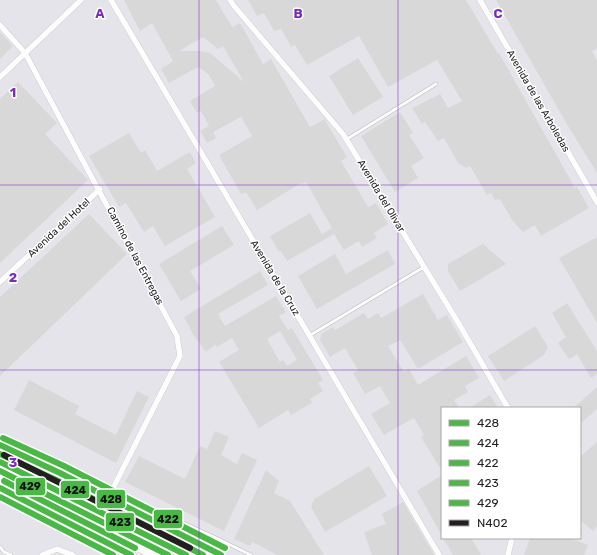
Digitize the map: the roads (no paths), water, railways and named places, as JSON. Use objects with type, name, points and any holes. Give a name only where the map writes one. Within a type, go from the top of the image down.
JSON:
[{"type":"highway","points":[[0,462],[186,555]]},
{"type":"highway","points":[[0,477],[154,555]]},
{"type":"highway","points":[[0,488],[131,555]]},
{"type":"street","points":[[0,77],[80,0]]},
{"type":"street","name":"Avenida de la Cruz","points":[[111,0],[439,555]]},
{"type":"street","name":"Avenida del Olivar","points":[[230,0],[347,139],[507,407]]},
{"type":"street","name":"Avenida de las Arboledas","points":[[480,0],[597,202]]},
{"type":"street","name":"Camino de las Entregas","points":[[0,25],[26,53],[177,336],[180,356],[108,498]]},
{"type":"street","name":"Avenida del Hotel","points":[[0,282],[100,190]]},
{"type":"street","points":[[0,445],[60,473],[221,555]]},
{"type":"street","points":[[0,496],[41,515],[114,555]]},
{"type":"street","points":[[508,555],[512,539]]},
{"type":"street","points":[[42,555],[57,548],[73,555]]},
{"type":"lane","points":[[347,139],[436,84]]},
{"type":"lane","points":[[309,336],[424,267]]},
{"type":"lane","points":[[121,504],[131,499],[214,536],[251,555]]},
{"type":"lane","points":[[0,547],[4,552],[11,555]]}]
